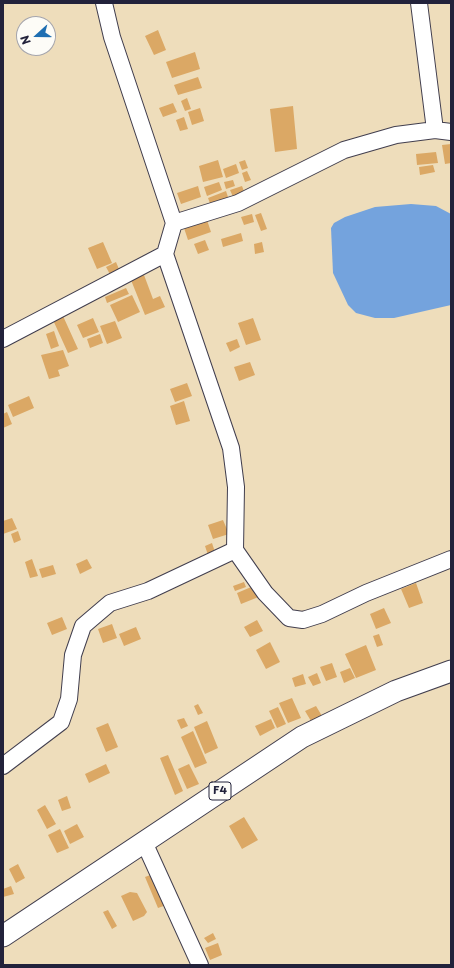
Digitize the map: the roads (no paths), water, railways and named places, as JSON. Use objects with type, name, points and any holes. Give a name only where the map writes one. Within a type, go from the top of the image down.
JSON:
[{"type":"main road","name":"F4","points":[[3,936],[302,737],[396,691],[451,671]]},
{"type":"street","points":[[104,3],[112,37],[174,223],[165,254],[231,448],[236,487],[235,550],[264,593],[289,618],[303,620],[322,614],[366,593],[451,559]]},
{"type":"street","points":[[419,3],[435,130]]},
{"type":"street","points":[[174,223],[238,203],[344,150],[396,135],[435,130],[451,132]]},
{"type":"street","points":[[3,339],[165,254]]},
{"type":"street","points":[[3,766],[61,722],[69,699],[73,655],[83,626],[110,603],[148,591],[235,550]]},
{"type":"street","points":[[144,842],[200,965]]},
{"type":"water","points":[[411,204],[436,206],[451,214],[451,305],[394,318],[375,318],[356,313],[348,305],[333,273],[331,228],[334,223],[345,217],[375,207]]}]
